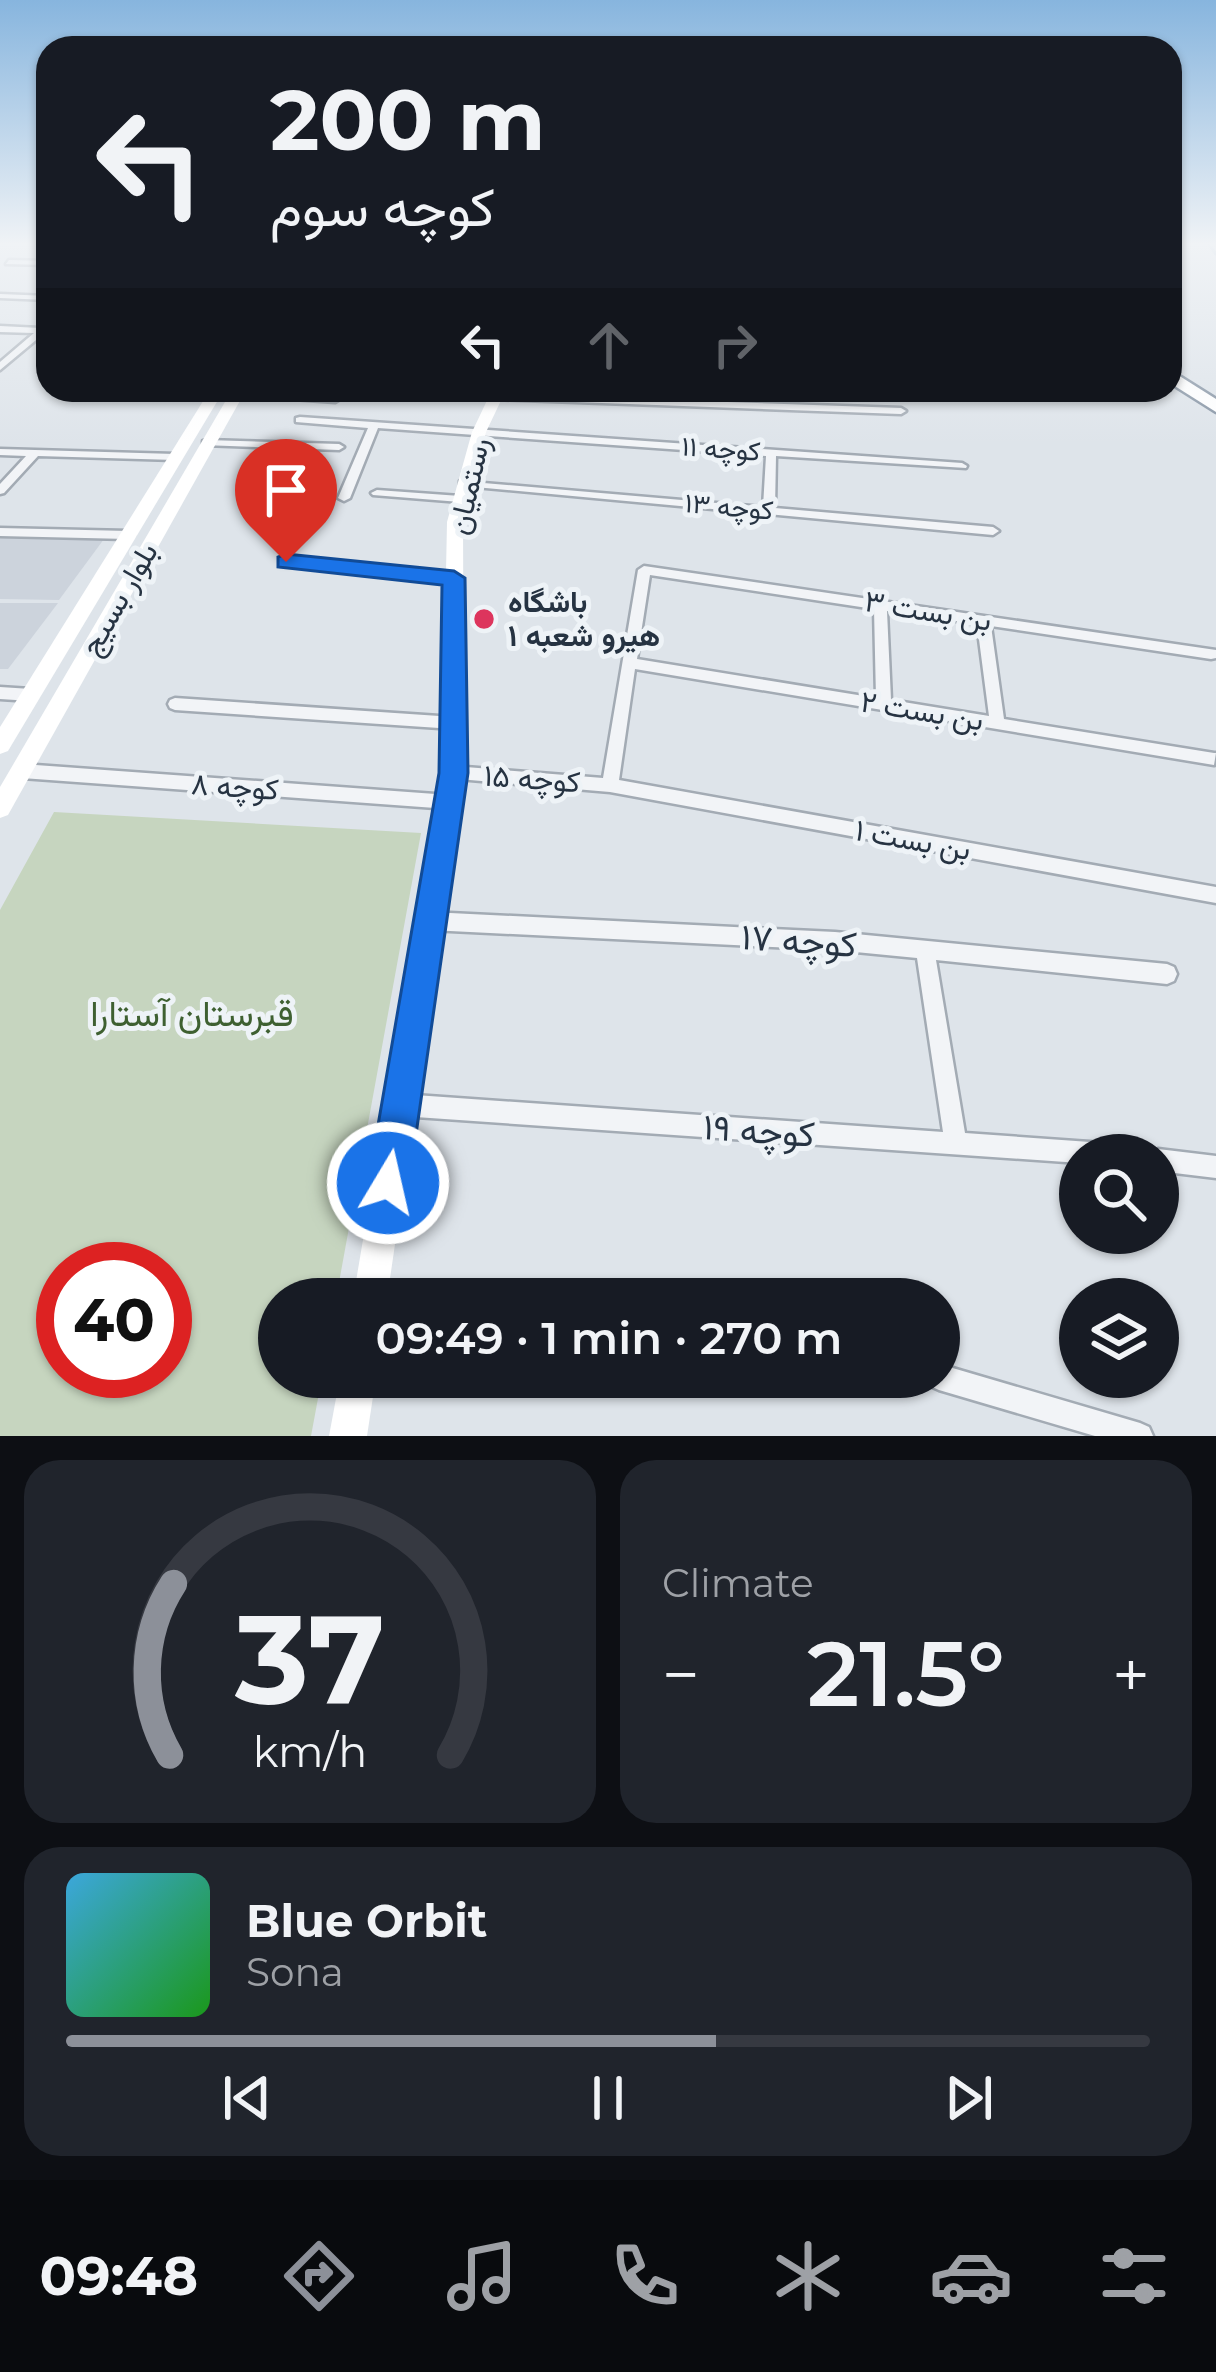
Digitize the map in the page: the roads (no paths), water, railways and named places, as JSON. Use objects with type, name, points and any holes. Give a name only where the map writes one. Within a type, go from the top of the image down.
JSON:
[{"type":"highway","points":[[1182,367],[1216,390]]},
{"type":"highway","points":[[1182,383],[1216,407]]},
{"type":"main road","name":"بلوار بسیج","points":[[0,745],[175,457],[222,402]]},
{"type":"main road","name":"بلوار بسیج","points":[[0,808],[226,402]]},
{"type":"main road","name":"رستمیان","points":[[373,1278],[453,773],[455,522],[479,432],[493,402]]},
{"type":"main road","points":[[128,535],[155,535]]},
{"type":"main road","points":[[349,1436],[355,1398]]},
{"type":"street","points":[[0,329],[36,328]]},
{"type":"street","points":[[2,364],[36,336]]},
{"type":"street","points":[[699,402],[901,411]]},
{"type":"street","name":"کوچه ۱۱","points":[[301,420],[962,466]]},
{"type":"street","points":[[344,498],[373,428]]},
{"type":"street","points":[[207,442],[339,447]]},
{"type":"street","points":[[0,452],[175,457]]},
{"type":"street","points":[[0,491],[35,453]]},
{"type":"street","points":[[769,510],[771,453]]},
{"type":"street","name":"کوچه ۱۳","points":[[377,493],[462,491],[769,510],[993,531]]},
{"type":"street","points":[[0,532],[128,535]]},
{"type":"street","points":[[286,562],[454,578]]},
{"type":"street","name":"بن بست ۳","points":[[644,570],[1211,654]]},
{"type":"street","name":"کوچه ۱۵","points":[[453,773],[610,784],[644,570]]},
{"type":"street","points":[[880,604],[884,704]]},
{"type":"street","points":[[983,619],[997,723]]},
{"type":"street","name":"بن بست ۲","points":[[629,663],[1214,759]]},
{"type":"street","points":[[0,693],[31,695]]},
{"type":"street","points":[[175,704],[454,723]]},
{"type":"street","name":"کوچه ۸","points":[[22,771],[449,802]]},
{"type":"street","name":"بن بست ۱","points":[[610,784],[1216,895]]},
{"type":"street","name":"کوچه ۱۷","points":[[430,921],[925,950],[1168,974]]},
{"type":"street","points":[[925,950],[956,1143]]},
{"type":"street","name":"کوچه ۱۹","points":[[401,1105],[1059,1151]]},
{"type":"street","points":[[1179,1163],[1216,1167]]},
{"type":"street","points":[[960,1383],[1140,1436]]},
{"type":"place","name":"باشگاه هیرو شعبه ۱","points":[[484,619]]},
{"type":"park label","name":"قبرستان آستارا","points":[[192,1013]]}]
